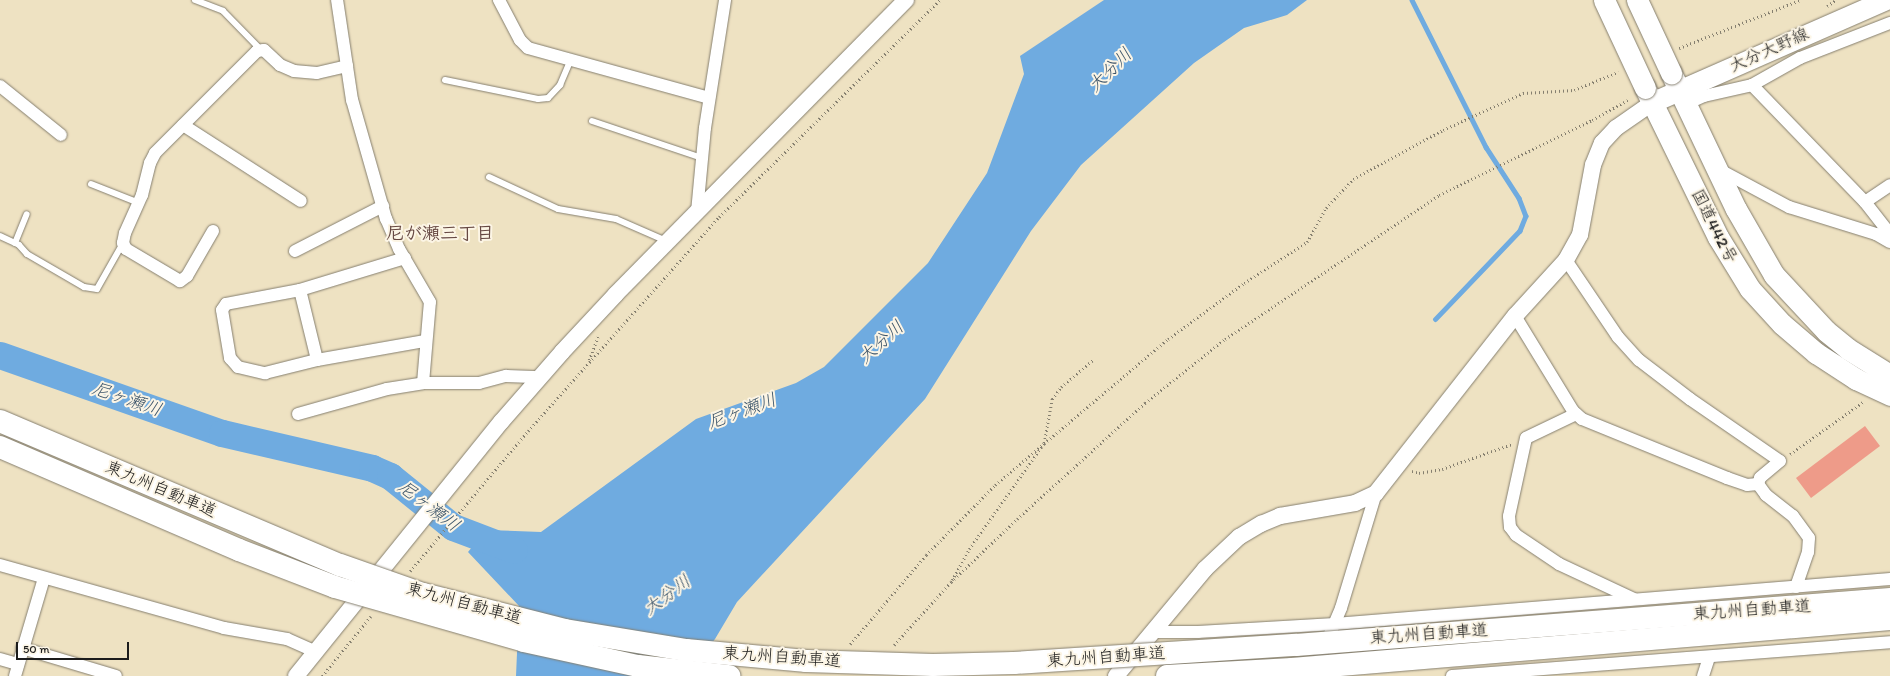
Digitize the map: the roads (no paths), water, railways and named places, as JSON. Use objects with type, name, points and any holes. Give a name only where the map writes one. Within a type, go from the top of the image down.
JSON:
[{"type":"highway","name":"国道442号","points":[[1604,0],[1644,95],[1718,237],[1750,289],[1782,324],[1816,353],[1856,379],[1890,395]]},
{"type":"highway","name":"国道442号","points":[[1637,0],[1751,238],[1789,293],[1838,341],[1890,375]]},
{"type":"highway","name":"東九州自動車道","points":[[0,422],[340,566],[423,594],[565,630],[686,650],[806,661],[933,665],[1014,662],[1296,645],[1890,600]]},
{"type":"highway","name":"東九州自動車道","points":[[0,447],[239,550],[335,587],[524,641],[638,666],[729,676]]},
{"type":"highway","name":"東九州自動車道","points":[[1167,676],[1292,669],[1890,619]]},
{"type":"main road","name":"大分大野線","points":[[1644,95],[1679,89],[1887,0]]},
{"type":"street","points":[[337,0],[352,100],[383,206],[405,258],[430,302],[422,383]]},
{"type":"street","points":[[499,0],[523,44],[546,54],[571,59],[710,98]]},
{"type":"street","points":[[697,212],[702,158],[724,0]]},
{"type":"street","points":[[296,676],[540,377],[667,242],[906,0]]},
{"type":"street","points":[[1679,89],[1704,96],[1752,85],[1812,53],[1890,23]]},
{"type":"street","points":[[213,231],[187,276],[180,281],[126,249],[123,243],[139,203],[155,154],[257,51],[262,51],[280,65],[294,71],[317,73],[347,66]]},
{"type":"street","points":[[1752,85],[1865,202],[1890,234]]},
{"type":"street","points":[[0,86],[61,135]]},
{"type":"street","points":[[1312,676],[1335,624],[1376,493],[1516,316],[1566,260],[1582,226],[1592,171],[1602,143],[1644,95]]},
{"type":"street","points":[[183,125],[301,201]]},
{"type":"street","points":[[1717,168],[1790,207],[1876,234],[1890,242]]},
{"type":"street","points":[[1865,202],[1890,185]]},
{"type":"street","points":[[295,251],[383,206]]},
{"type":"street","points":[[405,258],[300,290],[226,304],[222,310],[230,358],[238,367],[265,373],[317,360],[425,341]]},
{"type":"street","points":[[1566,260],[1618,338],[1639,360],[1690,399],[1780,461],[1760,478],[1758,484]]},
{"type":"street","points":[[300,290],[317,360]]},
{"type":"street","points":[[1516,316],[1576,414],[1585,421],[1727,478],[1747,485],[1758,484]]},
{"type":"street","points":[[298,414],[387,389],[422,383],[479,383],[506,376],[540,377]]},
{"type":"street","points":[[1576,414],[1526,439],[1509,516],[1512,530],[1568,569],[1635,600]]},
{"type":"street","points":[[1758,484],[1766,495],[1793,516],[1809,538],[1808,552],[1796,587]]},
{"type":"street","points":[[1116,676],[1217,556],[1250,529],[1280,516],[1354,503],[1376,493]]},
{"type":"street","points":[[0,565],[224,628],[280,638],[316,652]]},
{"type":"street","points":[[0,659],[16,670],[44,578]]},
{"type":"street","points":[[1152,632],[1198,632],[1335,624],[1890,579]]},
{"type":"street","points":[[1452,676],[1890,642]]},
{"type":"street","points":[[22,648],[116,676]]},
{"type":"street","points":[[1703,676],[1709,657]]},
{"type":"lane","points":[[195,0],[223,11],[262,51]]},
{"type":"lane","points":[[445,80],[538,99],[548,98],[560,85],[571,59]]},
{"type":"lane","points":[[592,121],[702,158]]},
{"type":"lane","points":[[489,177],[558,210],[616,219],[667,242]]},
{"type":"lane","points":[[91,184],[139,203]]},
{"type":"lane","points":[[15,243],[27,214]]},
{"type":"lane","points":[[0,236],[15,243],[27,254],[84,287],[97,288],[123,243]]},
{"type":"water","name":"大分川","points":[[1104,0],[1307,0],[1287,15],[1244,28],[1194,63],[1081,165],[1031,231],[925,399],[737,602],[715,639],[685,676],[516,676],[519,606],[468,552],[486,530],[541,532],[696,419],[796,383],[824,367],[928,263],[987,173],[1024,74],[1020,56]]},
{"type":"waterway","points":[[1412,0],[1486,147],[1519,198],[1526,216],[1520,231],[1436,319]]},
{"type":"waterway","name":"尼ヶ瀬川","points":[[0,355],[222,433],[372,468],[390,476],[453,527],[514,550]]},
{"type":"district","name":"尼が瀬三丁目","points":[[440,233]]}]
